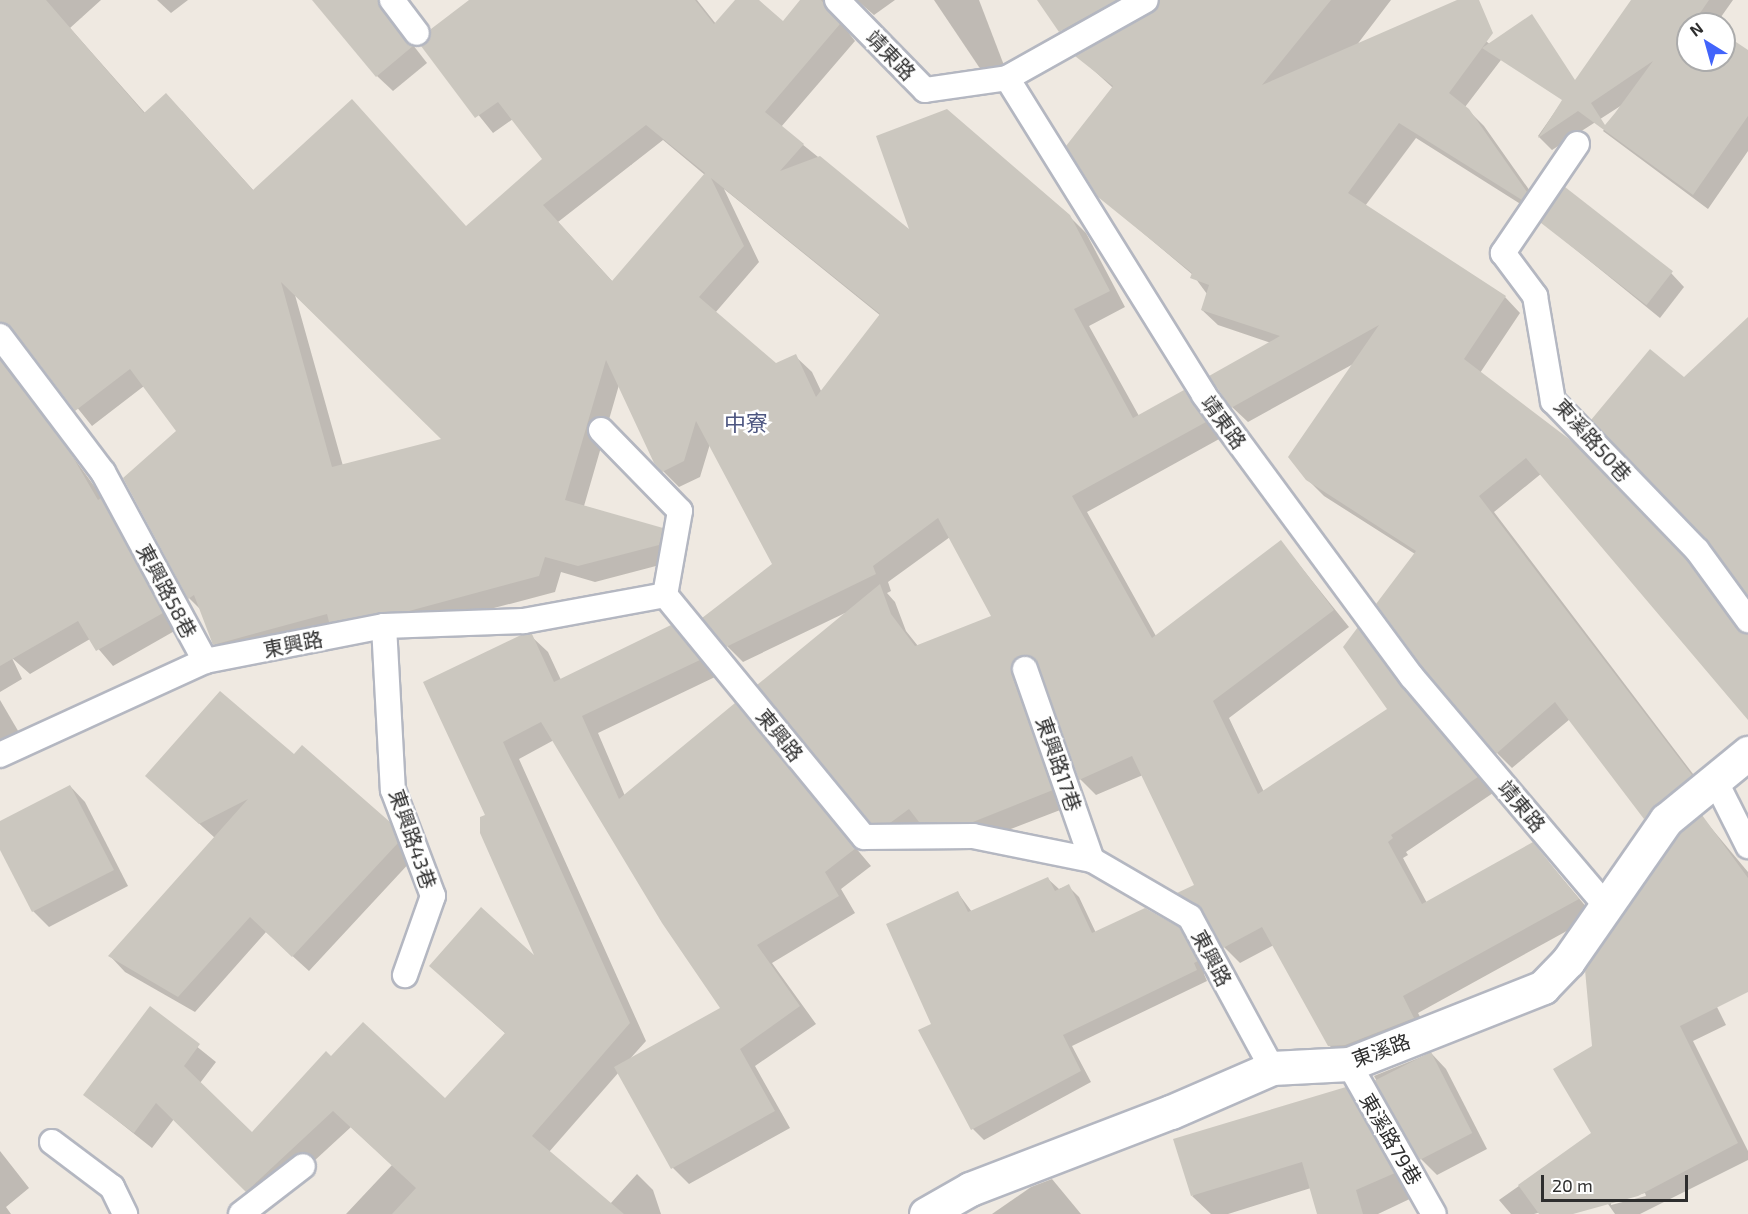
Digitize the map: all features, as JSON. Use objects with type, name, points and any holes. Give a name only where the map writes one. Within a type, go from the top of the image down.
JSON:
[{"type":"street","name":"東溪路","points":[[926,1214],[970,1189],[1171,1112],[1272,1068],[1349,1064],[1543,987],[1568,961],[1665,820],[1748,753]]},
{"type":"lane","points":[[392,0],[417,33]]},
{"type":"lane","name":"靖東路","points":[[837,0],[925,90],[1007,78],[1204,395],[1412,677],[1606,906]]},
{"type":"lane","points":[[1007,78],[1146,0]]},
{"type":"lane","name":"東溪路50巷","points":[[1577,144],[1503,253],[1535,296],[1553,401],[1697,550],[1748,620]]},
{"type":"lane","name":"東興路58巷","points":[[0,336],[69,423],[103,472],[205,662],[0,755]]},
{"type":"lane","points":[[601,430],[680,511],[665,595]]},
{"type":"lane","name":"東興路","points":[[205,662],[384,626],[524,621],[665,595],[864,837],[973,836],[1092,860],[1190,917],[1272,1068]]},
{"type":"lane","name":"東興路43巷","points":[[384,626],[393,790],[433,896],[405,975]]},
{"type":"lane","name":"東興路17巷","points":[[1025,669],[1092,860]]},
{"type":"lane","points":[[1715,780],[1748,846]]},
{"type":"lane","name":"東溪路79巷","points":[[1349,1064],[1434,1214]]},
{"type":"lane","points":[[52,1142],[112,1187],[125,1214]]},
{"type":"lane","points":[[240,1214],[303,1166]]},
{"type":"building","points":[[0,0],[46,0],[144,113],[166,93],[253,190],[352,99],[466,226],[542,159],[498,102],[475,118],[421,46],[430,39],[431,29],[469,0],[695,0],[714,24],[735,0],[759,0],[783,21],[800,0],[821,0],[840,24],[765,112],[804,144],[780,171],[820,156],[909,229],[876,136],[947,109],[1070,215],[1110,291],[1074,309],[1133,418],[1184,390],[1206,422],[1072,496],[1152,638],[1281,540],[1334,610],[1213,701],[1258,794],[1387,709],[1343,647],[1358,627],[1401,686],[1478,777],[1391,835],[1393,838],[1388,842],[1422,904],[1533,842],[1579,899],[1403,996],[1414,1018],[1345,1045],[1328,1046],[1262,927],[1223,948],[1202,910],[1177,893],[1194,885],[1132,756],[1079,780],[1038,664],[1027,655],[1014,660],[1011,673],[1053,790],[973,822],[919,822],[909,809],[890,823],[871,823],[757,685],[880,584],[891,614],[915,646],[991,616],[938,518],[873,566],[876,574],[726,647],[702,618],[772,564],[696,421],[684,461],[662,472],[654,463],[606,360],[565,500],[663,528],[659,545],[578,566],[545,557],[539,576],[409,611],[329,622],[327,614],[213,645],[194,595],[188,599],[123,478],[176,431],[130,369],[75,411],[11,327],[0,322]],"holes":[[[646,125],[705,173],[612,281],[543,205]],[[711,178],[880,314],[816,397],[796,354],[776,363],[699,297],[744,246]],[[281,282],[441,439],[332,467]]]},
{"type":"building","points":[[312,0],[378,0],[413,46],[376,77]]},
{"type":"building","points":[[1037,0],[1117,0],[1059,32]]},
{"type":"building","points":[[1160,0],[1331,0],[1262,85],[1457,0],[1479,0],[1493,33],[1449,93],[1469,109],[1527,192],[1522,200],[1399,123],[1348,193],[1506,296],[1464,359],[1573,442],[1686,559],[1736,628],[1748,634],[1748,720],[1526,458],[1479,496],[1692,775],[1644,819],[1555,702],[1496,754],[1423,668],[1376,604],[1416,551],[1306,480],[1288,457],[1379,325],[1231,408],[1209,376],[1280,336],[1201,310],[1209,285],[1190,278],[1192,273],[1098,197],[1066,146],[1113,86],[1075,56],[1153,12]]},
{"type":"building","points":[[1631,0],[1709,0],[1701,12],[1676,12],[1676,72],[1736,72],[1736,42],[1748,50],[1748,116],[1693,195],[1578,111],[1538,138],[1562,100],[1482,48],[1532,14],[1575,80]],"holes":[[[1653,61],[1615,113],[1605,125],[1591,103]]]},
{"type":"building","points":[[1565,187],[1673,271],[1646,305],[1539,221]]},
{"type":"building","points":[[1748,317],[1748,596],[1707,540],[1591,420],[1650,349],[1684,377]]},
{"type":"building","points":[[0,360],[70,452],[98,500],[101,498],[163,613],[96,651],[78,621],[0,666]]},
{"type":"building","points":[[671,625],[700,660],[582,716],[619,799],[735,703],[856,848],[825,872],[839,896],[757,945],[800,1006],[740,1049],[775,1111],[671,1169],[614,1067],[720,1008],[662,923],[541,722],[503,742],[630,1023],[532,1136],[624,1214],[392,1214],[416,1188],[333,1111],[246,1192],[156,1103],[134,1133],[83,1095],[150,1006],[200,1044],[184,1066],[252,1132],[326,1051],[331,1056],[363,1022],[445,1098],[505,1033],[429,966],[481,907],[534,955],[480,833],[480,817],[485,815],[423,682],[521,635],[532,634],[554,682]]},
{"type":"building","points":[[220,691],[294,754],[302,745],[390,822],[398,843],[292,957],[250,917],[178,997],[108,956],[248,799],[199,824],[145,776]]},
{"type":"building","points":[[70,785],[114,870],[32,912],[0,850],[0,821]]},
{"type":"building","points":[[1702,815],[1748,878],[1748,992],[1680,1026],[1738,1143],[1638,1196],[1573,1214],[1539,1214],[1518,1185],[1591,1133],[1553,1069],[1592,1046],[1585,970],[1680,833]]},
{"type":"building","points":[[1048,877],[1055,891],[1069,884],[1092,933],[1145,908],[1179,927],[1198,961],[1194,963],[1197,970],[1063,1035],[1081,1071],[971,1130],[918,1030],[931,1024],[886,924],[958,891],[968,912]]},
{"type":"building","points":[[1431,1052],[1472,1133],[1416,1162],[1375,1081]]},
{"type":"building","points":[[1346,1087],[1395,1173],[1356,1190],[1363,1214],[1317,1214],[1302,1162],[1191,1196],[1173,1139]]},
{"type":"district","name":"中寮","points":[[746,423]]}]
